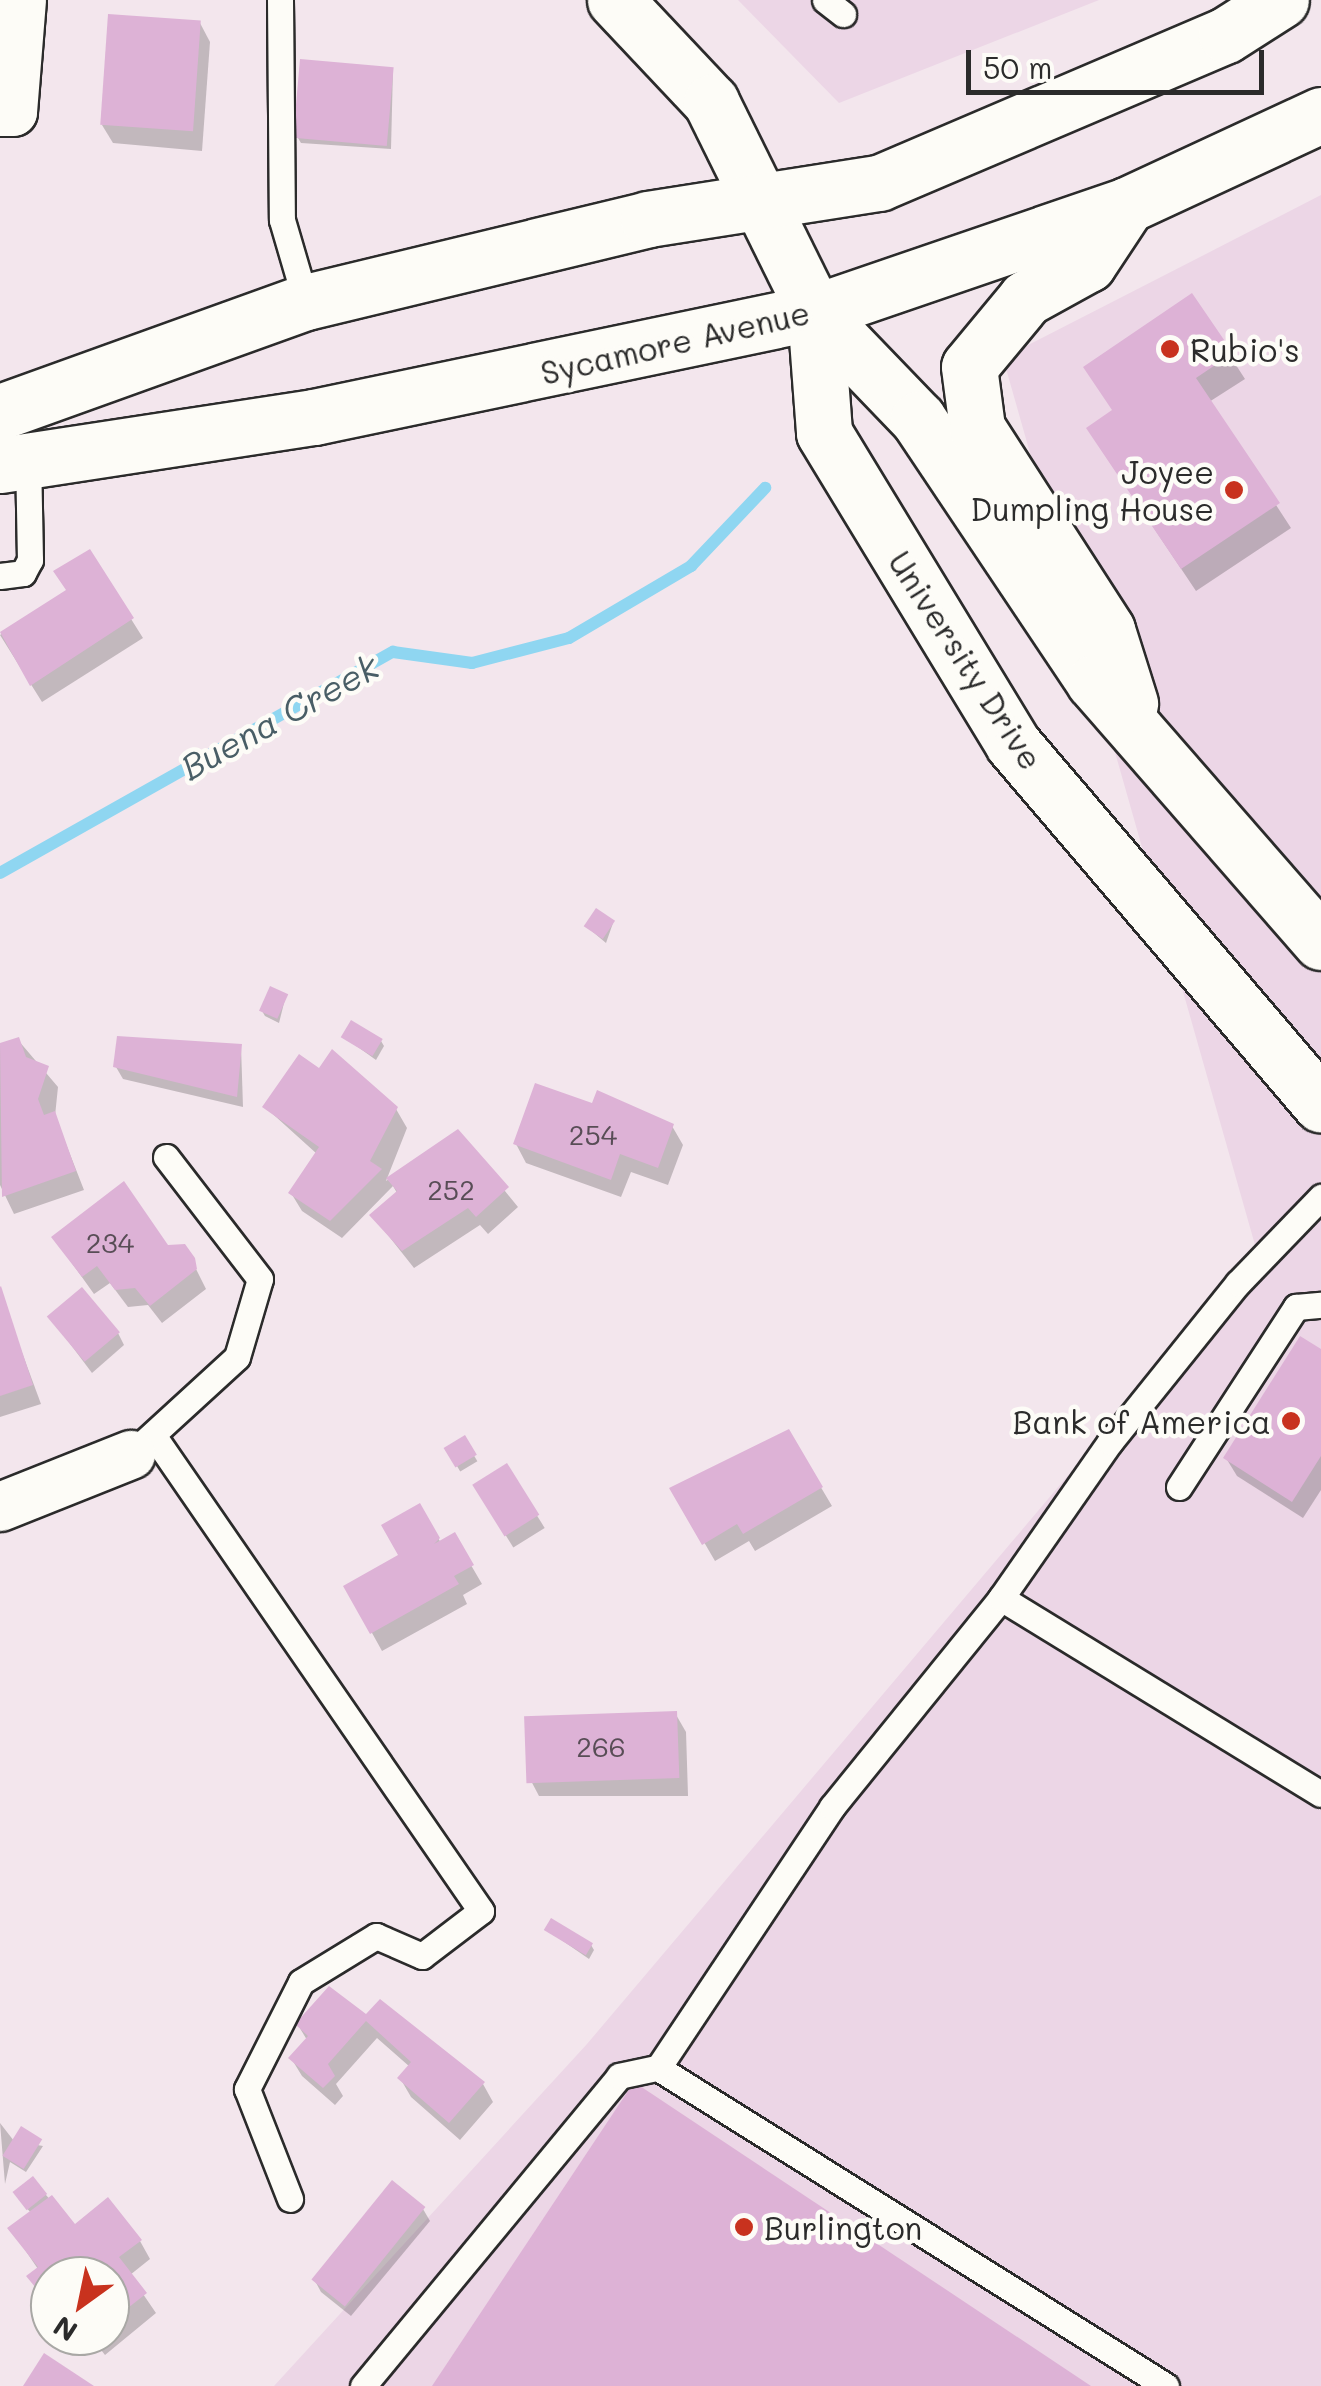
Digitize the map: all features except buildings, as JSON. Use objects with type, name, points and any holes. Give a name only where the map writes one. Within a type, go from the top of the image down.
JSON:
[{"type":"main road","name":"University Drive","points":[[614,0],[711,102],[764,201],[815,312],[918,419],[1094,682],[1321,942]]},
{"type":"main road","points":[[0,412],[306,302],[648,220],[879,183],[1226,34],[1281,0]]},
{"type":"main road","name":"Sycamore Avenue","points":[[14,462],[314,417],[815,312],[1126,206],[1321,114]]},
{"type":"main road","points":[[1126,206],[1088,264],[1026,298],[969,368],[977,428],[1107,630],[1140,735]]},
{"type":"main road","name":"University Drive","points":[[815,312],[824,434],[1013,744],[1321,1104]]},
{"type":"street","points":[[0,112],[14,112],[22,0]]},
{"type":"street","points":[[0,1507],[142,1445]]},
{"type":"lane","points":[[280,0],[282,220],[306,302]]},
{"type":"lane","points":[[0,576],[22,573],[30,560],[14,462]]},
{"type":"lane","points":[[166,1157],[260,1278],[237,1357],[142,1445],[481,1911],[422,1956],[376,1936],[301,1982],[246,2089],[290,2200]]},
{"type":"lane","points":[[658,2068],[832,1807],[1001,1598],[1110,1442],[1238,1282],[1321,1197]]},
{"type":"lane","points":[[1179,1486],[1296,1307],[1321,1304]]},
{"type":"lane","points":[[1001,1598],[1321,1794]]},
{"type":"lane","points":[[363,2386],[619,2076],[658,2068],[1166,2386]]},
{"type":"shaded area","points":[[738,0],[1099,0],[839,103]]},
{"type":"shaded area","points":[[1321,195],[1321,2386],[274,2386],[587,2044],[1257,1252],[1003,358]]},
{"type":"waterway","name":"Buena Creek","points":[[0,873],[393,652],[472,663],[569,638],[691,566],[765,488]]},
{"type":"place","name":"Rubio's","points":[[1170,349]]},
{"type":"place","name":"Joyee Dumpling House","points":[[1234,490]]},
{"type":"place","name":"Bank of America","points":[[1291,1421]]},
{"type":"place","name":"Burlington","points":[[744,2227]]}]
